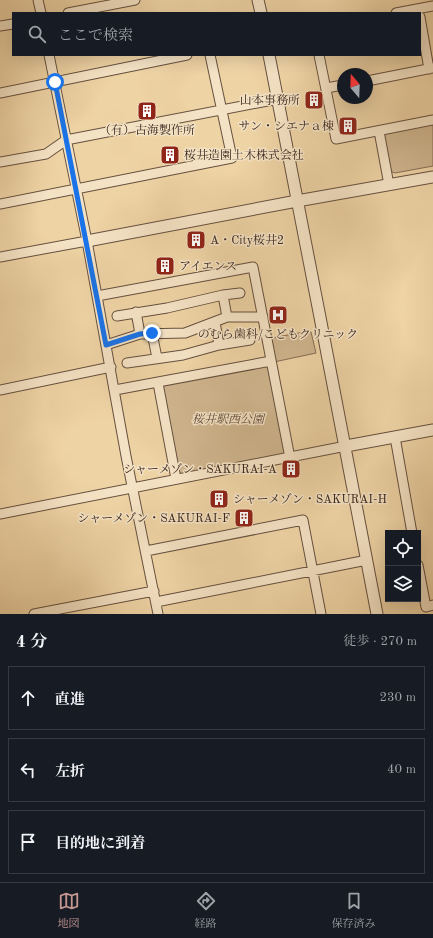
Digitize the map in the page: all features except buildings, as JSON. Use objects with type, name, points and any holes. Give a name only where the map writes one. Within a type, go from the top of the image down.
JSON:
[{"type":"street","points":[[38,0],[40,12]]},
{"type":"street","points":[[73,12],[135,0]]},
{"type":"street","points":[[258,0],[261,12]]},
{"type":"street","points":[[404,12],[433,6]]},
{"type":"street","points":[[373,80],[431,68],[421,20]]},
{"type":"street","points":[[0,26],[12,24]]},
{"type":"street","points":[[49,56],[87,241],[158,614]]},
{"type":"street","points":[[0,93],[182,56]]},
{"type":"street","points":[[0,204],[232,158],[210,56]]},
{"type":"street","points":[[269,56],[378,614]]},
{"type":"street","points":[[319,56],[336,139],[433,120]]},
{"type":"street","points":[[326,88],[337,86]]},
{"type":"street","points":[[0,162],[46,154],[66,140],[278,99]]},
{"type":"street","points":[[379,131],[389,185]]},
{"type":"street","points":[[0,258],[297,201],[433,177]]},
{"type":"street","points":[[97,296],[253,267],[290,458]]},
{"type":"street","points":[[117,316],[167,308],[223,295],[240,293]]},
{"type":"street","points":[[223,295],[227,317]]},
{"type":"street","points":[[136,312],[140,334]]},
{"type":"street","points":[[106,345],[140,334],[185,333],[227,317],[263,318]]},
{"type":"street","points":[[215,322],[219,345]]},
{"type":"street","points":[[152,333],[157,358]]},
{"type":"street","points":[[127,363],[183,355],[219,345],[250,340]]},
{"type":"street","points":[[115,390],[271,361]]},
{"type":"street","points":[[0,390],[111,367]]},
{"type":"street","points":[[158,383],[176,479]]},
{"type":"street","points":[[0,514],[433,430]]},
{"type":"street","points":[[395,437],[411,530]]},
{"type":"street","points":[[146,550],[303,520],[321,614]]},
{"type":"street","points":[[156,602],[367,560]]},
{"type":"street","points":[[418,566],[426,607],[433,605]]},
{"type":"street","points":[[34,614],[154,591]]},
{"type":"green space","points":[[433,124],[433,166],[395,173],[390,171],[384,136],[387,132]]},
{"type":"green space","points":[[309,331],[311,332],[316,353],[274,362],[270,340],[272,338]]},
{"type":"green space","name":"桜井駅西公園","points":[[266,365],[269,368],[285,453],[282,456],[182,475],[178,473],[161,388],[166,384]]},
{"type":"place","name":"山本事務所","points":[[314,100]]},
{"type":"place","name":"（有）古海製作所","points":[[147,111]]},
{"type":"place","name":"サン・シエナａ棟","points":[[348,126]]},
{"type":"place","name":"桜井造園土木株式会社","points":[[170,155]]},
{"type":"place","name":"A・City桜井2","points":[[196,240]]},
{"type":"place","name":"アイエンス","points":[[165,266]]},
{"type":"place","name":"のむら歯科/こどもクリニック","points":[[278,315]]},
{"type":"place","name":"シャーメゾン・SAKURAI-A","points":[[291,469]]},
{"type":"place","name":"シャーメゾン・SAKURAI-H","points":[[219,499]]},
{"type":"place","name":"シャーメゾン・SAKURAI-F","points":[[244,518]]},
{"type":"route","points":[[55,82],[106,345],[140,334],[152,333]]}]
